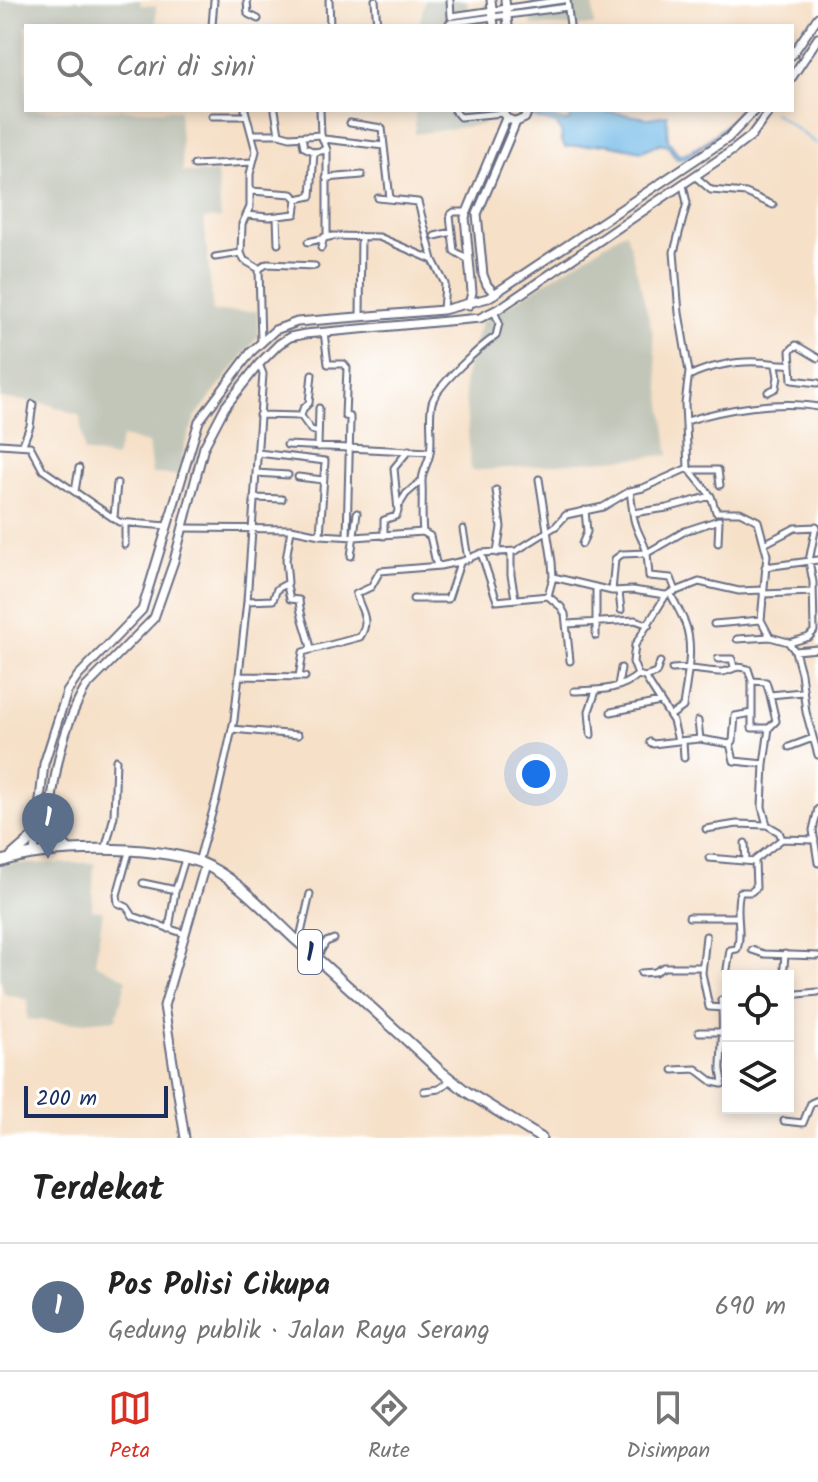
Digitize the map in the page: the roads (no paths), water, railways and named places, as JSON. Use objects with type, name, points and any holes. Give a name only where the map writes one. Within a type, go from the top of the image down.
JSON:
[{"type":"highway","points":[[49,831],[68,849]]},
{"type":"highway","points":[[12,856],[36,835]]},
{"type":"highway","name":"1","points":[[0,862],[12,856],[68,849],[186,858],[202,864],[251,897],[451,1079],[541,1138]]},
{"type":"main road","points":[[491,0],[494,24]]},
{"type":"main road","points":[[794,52],[818,17]]},
{"type":"main road","points":[[794,74],[818,38]]},
{"type":"main road","points":[[495,294],[483,275],[477,214],[514,126],[525,118],[527,112]]},
{"type":"main road","points":[[34,853],[44,764],[67,692],[78,676],[142,610],[199,421],[261,342],[275,330],[309,320],[443,310],[469,305],[495,294],[728,138],[753,112]]},
{"type":"main road","points":[[47,851],[57,766],[78,700],[86,687],[154,618],[208,437],[225,407],[259,364],[290,337],[472,320],[494,311],[743,143],[768,112]]},
{"type":"main road","points":[[469,305],[472,292],[466,212],[504,114],[514,126]]},
{"type":"main road","points":[[67,692],[78,700]]},
{"type":"main road","points":[[185,1138],[164,1017],[167,993],[202,864]]},
{"type":"street","points":[[212,24],[214,0]]},
{"type":"street","points":[[247,0],[248,14],[258,19]]},
{"type":"street","points":[[329,0],[330,24]]},
{"type":"street","points":[[375,0],[377,24]]},
{"type":"street","points":[[449,24],[452,16],[450,0]]},
{"type":"street","points":[[453,24],[506,8],[566,2],[570,24]]},
{"type":"street","points":[[452,16],[492,14]]},
{"type":"street","points":[[275,112],[279,134]]},
{"type":"street","points":[[320,112],[327,150],[326,237],[321,248]]},
{"type":"street","points":[[456,112],[460,117],[504,114]]},
{"type":"street","points":[[212,116],[246,113],[253,134],[256,151],[250,174],[251,202],[242,224],[241,253],[244,260],[259,269]]},
{"type":"street","points":[[350,123],[380,126],[385,139],[390,199]]},
{"type":"street","points":[[253,134],[323,137],[384,146]]},
{"type":"street","points":[[302,137],[304,147],[314,152],[327,150]]},
{"type":"street","points":[[251,191],[292,194],[297,199],[311,198],[314,152]]},
{"type":"street","points":[[194,165],[253,162]]},
{"type":"street","points":[[326,178],[362,175]]},
{"type":"street","points":[[696,177],[711,190],[746,193],[773,205]]},
{"type":"street","points":[[683,185],[687,203],[674,252],[689,376],[685,404],[690,469],[711,496],[719,517],[718,543]]},
{"type":"street","points":[[313,188],[326,190]]},
{"type":"street","points":[[378,198],[418,202],[433,260],[445,284],[443,310]]},
{"type":"street","points":[[247,215],[277,217],[295,214],[297,199]]},
{"type":"street","points":[[466,212],[451,213],[452,232],[454,251],[469,260]]},
{"type":"street","points":[[277,217],[278,244]]},
{"type":"street","points":[[435,236],[452,232]]},
{"type":"street","points":[[308,242],[326,237],[384,238],[433,260]]},
{"type":"street","points":[[360,316],[361,237]]},
{"type":"street","points":[[215,257],[241,253]]},
{"type":"street","points":[[259,269],[267,264],[315,266]]},
{"type":"street","points":[[259,269],[261,342]]},
{"type":"street","points":[[384,536],[384,520],[396,516],[406,494],[421,481],[430,452],[433,399],[477,349],[496,336],[499,323],[494,311]]},
{"type":"street","points":[[324,332],[328,364],[344,364],[347,368],[344,411],[345,416],[350,418],[347,536]]},
{"type":"street","points":[[791,378],[790,351],[796,345],[818,358]]},
{"type":"street","points":[[689,376],[712,368],[753,362],[790,364]]},
{"type":"street","points":[[202,864],[232,729],[239,676],[258,453],[263,374],[259,364]]},
{"type":"street","points":[[768,392],[776,388],[776,365]]},
{"type":"street","points":[[301,416],[309,403],[312,374]]},
{"type":"street","points":[[778,377],[818,383]]},
{"type":"street","points":[[23,444],[24,434],[30,426],[33,404]]},
{"type":"street","points":[[687,421],[714,413],[759,407],[818,407]]},
{"type":"street","points":[[318,447],[319,408]]},
{"type":"street","points":[[259,415],[301,416]]},
{"type":"street","points":[[301,416],[311,430],[318,432]]},
{"type":"street","points":[[0,444],[23,444],[34,450],[40,467],[125,524],[167,526]]},
{"type":"street","points":[[287,445],[430,452]]},
{"type":"street","points":[[398,507],[393,473],[409,450]]},
{"type":"street","points":[[258,453],[325,461],[320,535]]},
{"type":"street","points":[[75,491],[79,468]]},
{"type":"street","points":[[239,676],[302,677],[301,654],[360,637],[366,618],[356,594],[371,587],[380,571],[440,566],[481,553],[521,549],[566,515],[603,507],[630,491],[690,469],[718,470],[720,485]]},
{"type":"street","points":[[256,473],[288,475]]},
{"type":"street","points":[[298,477],[323,480]]},
{"type":"street","points":[[539,479],[547,516],[546,532],[553,577],[548,596]]},
{"type":"street","points":[[421,481],[424,490],[420,508],[423,532]]},
{"type":"street","points":[[114,518],[117,483]]},
{"type":"street","points":[[496,490],[501,527],[497,553]]},
{"type":"street","points":[[630,491],[635,530],[642,536],[649,576],[671,578],[671,593],[685,623],[689,643],[683,707],[670,716]]},
{"type":"street","points":[[633,513],[711,496]]},
{"type":"street","points":[[255,498],[282,499]]},
{"type":"street","points":[[582,544],[587,532],[585,510]]},
{"type":"street","points":[[621,610],[616,592],[615,559],[622,554],[647,553],[685,531],[740,512],[758,521],[766,543],[761,620],[770,637]]},
{"type":"street","points":[[351,556],[357,513]]},
{"type":"street","points":[[125,524],[125,545]]},
{"type":"street","points":[[766,543],[795,528],[817,527],[809,561],[813,634],[789,643]]},
{"type":"street","points":[[183,528],[291,529],[355,537],[423,532],[430,536],[434,559],[440,566]]},
{"type":"street","points":[[291,529],[286,560],[287,585],[290,599],[299,600],[311,649]]},
{"type":"street","points":[[463,529],[468,559]]},
{"type":"street","points":[[511,552],[515,598]]},
{"type":"street","points":[[481,553],[496,592],[496,600],[548,596],[561,607],[567,624],[570,661]]},
{"type":"street","points":[[765,567],[818,560]]},
{"type":"street","points":[[413,599],[448,599],[460,562]]},
{"type":"street","points":[[553,577],[616,592],[671,593],[699,582],[739,591],[813,592]]},
{"type":"street","points":[[247,601],[273,600],[277,589],[287,585]]},
{"type":"street","points":[[596,589],[596,636]]},
{"type":"street","points":[[671,593],[637,641],[633,653],[642,676],[670,716],[684,758]]},
{"type":"street","points":[[567,624],[635,620],[649,625]]},
{"type":"street","points":[[714,624],[761,620]]},
{"type":"street","points":[[737,639],[770,637],[789,643],[795,651],[818,755]]},
{"type":"street","points":[[795,651],[818,649]]},
{"type":"street","points":[[718,659],[732,659],[734,667]]},
{"type":"street","points":[[574,691],[618,687],[656,673],[660,662]]},
{"type":"street","points":[[672,669],[721,672],[734,667],[748,669],[752,681],[752,728],[769,728]]},
{"type":"street","points":[[618,687],[621,668]]},
{"type":"street","points":[[752,681],[766,682],[776,721],[769,728],[764,764],[762,807],[767,825]]},
{"type":"street","points":[[591,735],[589,705],[597,690]]},
{"type":"street","points":[[770,695],[802,692]]},
{"type":"street","points":[[611,712],[660,702]]},
{"type":"street","points":[[752,713],[735,716],[733,741],[730,744],[734,761],[764,764]]},
{"type":"street","points":[[698,721],[700,739]]},
{"type":"street","points":[[232,729],[298,735]]},
{"type":"street","points":[[789,747],[813,738]]},
{"type":"street","points":[[650,742],[700,739],[730,744]]},
{"type":"street","points":[[104,851],[114,816],[116,760]]},
{"type":"street","points":[[818,810],[814,823],[818,863]]},
{"type":"street","points":[[706,829],[737,824],[767,825],[779,832],[782,839]]},
{"type":"street","points":[[709,858],[755,862],[782,839],[815,840]]},
{"type":"street","points":[[745,843],[746,861]]},
{"type":"street","points":[[129,852],[117,900],[133,916],[185,934]]},
{"type":"street","points":[[169,929],[186,858]]},
{"type":"street","points":[[727,969],[730,950],[738,948],[740,943],[736,917],[738,893],[751,892],[756,888],[755,862]]},
{"type":"street","points":[[143,883],[176,890]]},
{"type":"street","points":[[299,942],[310,894]]},
{"type":"street","points":[[689,917],[736,917]]},
{"type":"street","points":[[706,936],[702,967],[709,1007],[722,1008]]},
{"type":"street","points":[[316,958],[326,942],[334,939]]},
{"type":"street","points":[[752,950],[764,954],[818,956]]},
{"type":"street","points":[[784,967],[785,954]]},
{"type":"street","points":[[641,973],[667,967],[702,967]]},
{"type":"street","points":[[794,994],[818,992]]},
{"type":"street","points":[[699,1032],[722,1032]]},
{"type":"street","points":[[673,1070],[696,1069],[722,1083]]},
{"type":"street","points":[[424,1091],[445,1087],[451,1079]]},
{"type":"street","points":[[784,1121],[803,1123],[811,1103],[818,1100]]},
{"type":"water","points":[[538,112],[564,122],[569,121],[573,113],[610,112],[648,118],[667,115],[668,140],[679,155],[704,143],[737,112],[741,112],[719,135],[683,159],[677,159],[667,145],[661,143],[642,151],[607,144],[565,147],[557,124],[533,117]]},
{"type":"waterway","points":[[773,112],[818,145]]},
{"type":"place","name":"Pos Polisi Cikupa","points":[[48,859]]}]
